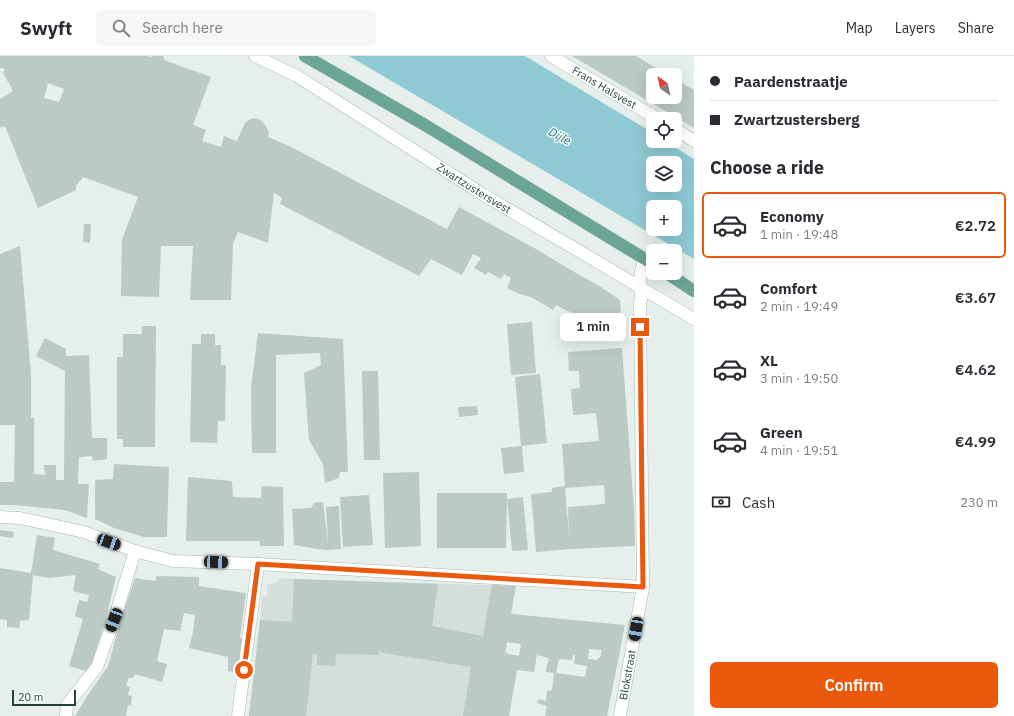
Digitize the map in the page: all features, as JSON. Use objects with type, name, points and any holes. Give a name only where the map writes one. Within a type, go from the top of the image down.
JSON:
[{"type":"main road","points":[[305,56],[425,125],[646,259]]},
{"type":"main road","points":[[678,280],[694,291]]},
{"type":"street","name":"Zwartzustersvest","points":[[255,56],[297,76],[484,195],[694,319]]},
{"type":"street","name":"Frans Halsvest","points":[[551,56],[646,112]]},
{"type":"street","points":[[682,133],[694,141]]},
{"type":"street","name":"Blokstraat","points":[[620,716],[643,587],[640,303],[642,299],[640,286],[642,266],[646,263]]},
{"type":"street","points":[[0,517],[20,518],[84,532],[135,551],[174,561],[258,564],[643,587]]},
{"type":"street","points":[[66,716],[67,705],[97,667],[114,620],[135,551]]},
{"type":"street","points":[[238,716],[258,564]]},
{"type":"shaded area","points":[[278,578],[516,586],[511,613],[526,616],[521,644],[507,642],[505,653],[519,656],[509,716],[249,716],[262,596],[267,596],[267,585],[278,582]]},
{"type":"water","name":"Dijle","points":[[349,56],[525,56],[646,129],[646,148],[676,148],[694,159],[694,259],[682,252],[682,244],[669,244],[655,236],[682,236],[682,200],[646,200],[646,231]]},
{"type":"building","points":[[0,56],[163,56],[164,60],[211,77],[193,125],[206,130],[202,141],[221,147],[224,136],[237,141],[245,123],[252,118],[258,119],[266,126],[269,133],[268,137],[289,146],[447,229],[459,207],[536,249],[601,287],[620,300],[622,340],[569,340],[569,324],[581,324],[584,319],[556,305],[553,310],[531,297],[507,288],[511,278],[504,274],[501,279],[488,272],[486,275],[474,268],[481,258],[473,254],[462,275],[431,259],[419,276],[280,204],[282,198],[274,193],[268,243],[238,232],[233,244],[231,300],[190,300],[193,246],[161,246],[159,297],[121,296],[122,240],[138,197],[83,177],[76,186],[76,190],[38,208],[5,126],[1,128],[0,126],[0,99],[13,91],[3,73],[5,69],[0,68]],"holes":[[[48,83],[64,89],[59,102],[44,98]]]},
{"type":"building","points":[[572,56],[636,56],[656,68],[646,68],[646,100]]},
{"type":"building","points":[[682,83],[694,90],[694,128],[682,121],[682,112],[667,112],[653,104],[682,104]]},
{"type":"building","points":[[84,224],[91,224],[90,243],[83,242]]},
{"type":"building","points":[[20,246],[31,373],[31,418],[34,418],[34,474],[45,475],[44,465],[56,465],[56,480],[64,480],[65,371],[36,356],[45,338],[66,349],[66,356],[89,355],[92,438],[107,438],[107,459],[93,461],[92,456],[79,457],[78,484],[89,484],[87,518],[65,510],[0,505],[0,482],[14,482],[15,425],[0,425],[0,254]]},
{"type":"building","points":[[532,322],[536,373],[511,375],[507,324]]},
{"type":"building","points":[[142,326],[156,326],[155,447],[123,447],[123,439],[117,439],[117,357],[123,357],[123,334],[142,334]]},
{"type":"building","points":[[258,333],[343,339],[348,472],[340,472],[339,478],[325,483],[323,464],[309,440],[304,373],[321,365],[320,353],[276,355],[276,453],[252,453],[251,388]]},
{"type":"building","points":[[201,334],[215,334],[215,345],[221,345],[221,365],[226,365],[225,421],[218,421],[217,443],[190,442],[192,344],[201,344]]},
{"type":"building","points":[[622,348],[634,510],[635,546],[536,552],[531,494],[552,492],[552,488],[565,486],[562,444],[599,441],[596,413],[573,415],[571,389],[580,388],[579,371],[569,371],[568,352]],"holes":[[[604,485],[605,504],[568,507],[569,536],[565,488]]]},
{"type":"building","points":[[362,371],[378,371],[380,460],[364,460]]},
{"type":"building","points":[[540,374],[547,443],[521,446],[515,377]]},
{"type":"building","points":[[477,406],[478,415],[459,417],[458,407]]},
{"type":"building","points":[[522,446],[524,472],[504,474],[501,448]]},
{"type":"building","points":[[114,464],[169,467],[167,537],[144,537],[114,528],[95,519],[95,480],[113,479]]},
{"type":"building","points":[[419,472],[421,546],[385,548],[383,473]]},
{"type":"building","points":[[188,477],[232,481],[233,497],[261,498],[262,486],[283,487],[284,546],[260,546],[259,541],[186,541]]},
{"type":"building","points":[[437,493],[507,493],[506,548],[437,548]]},
{"type":"building","points":[[369,495],[373,545],[343,547],[340,497]]},
{"type":"building","points":[[523,497],[528,550],[512,551],[507,499]]},
{"type":"building","points":[[323,502],[328,543],[326,507],[339,506],[341,549],[328,550],[294,545],[292,509],[311,508],[314,503]]},
{"type":"building","points":[[0,530],[14,532],[13,538],[0,536]]},
{"type":"building","points":[[37,535],[55,538],[53,550],[100,564],[98,569],[116,577],[105,622],[89,672],[69,666],[83,619],[75,616],[79,600],[87,602],[89,595],[73,591],[76,575],[48,578],[33,575],[29,620],[20,621],[19,628],[7,627],[7,620],[0,619],[0,568],[31,573]]},
{"type":"building","points":[[156,576],[199,577],[199,586],[246,593],[240,638],[243,639],[238,673],[228,671],[228,657],[189,648],[195,615],[184,613],[180,631],[164,629],[157,661],[167,664],[162,682],[135,674],[133,678],[129,678],[126,685],[130,687],[128,695],[132,696],[131,706],[128,705],[126,716],[75,716],[108,666],[121,619],[135,578],[156,581]]},
{"type":"building","points":[[294,579],[438,584],[432,626],[483,636],[492,585],[516,586],[511,614],[625,625],[607,716],[545,716],[547,706],[537,703],[539,699],[546,701],[547,691],[552,690],[554,673],[546,672],[549,658],[537,655],[534,672],[517,670],[509,716],[463,716],[471,667],[383,653],[379,651],[379,655],[336,654],[335,666],[317,665],[317,654],[313,654],[306,716],[249,716],[260,620],[292,622]],"holes":[[[507,642],[521,644],[519,656],[505,653]],[[589,649],[602,650],[598,660],[588,659]],[[573,655],[575,655],[574,664],[587,666],[585,677],[556,673],[559,659],[572,660]]]},
{"type":"route","points":[[244,670],[258,564],[643,587],[640,327]]}]
